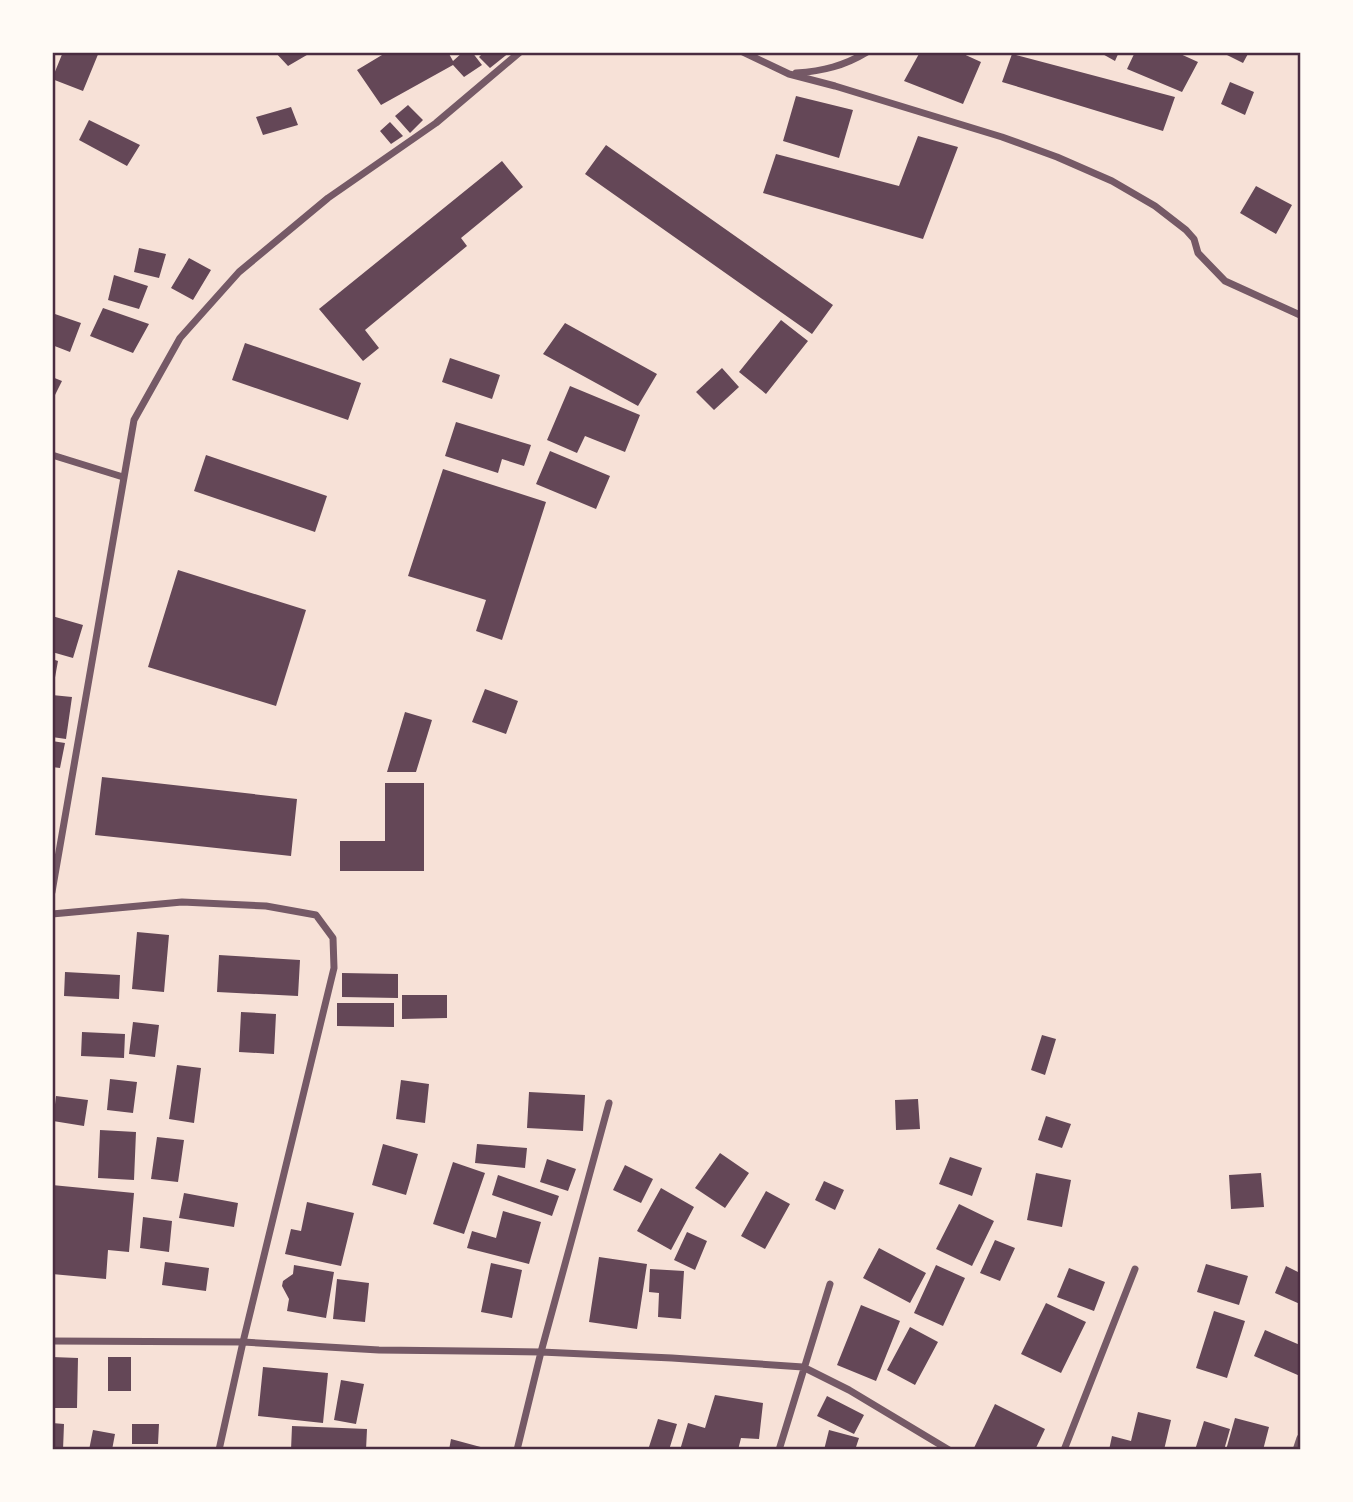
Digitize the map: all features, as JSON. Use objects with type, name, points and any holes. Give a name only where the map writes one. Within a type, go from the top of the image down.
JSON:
[{"type":"street","points":[[52,892],[134,420],[180,338],[240,272],[328,198],[436,123],[520,52]]},
{"type":"street","points":[[743,52],[789,74],[1002,137],[1112,181],[1155,206],[1185,230],[1194,239],[1198,253],[1225,281],[1300,315]]},
{"type":"street","points":[[789,74],[828,70],[851,62],[867,52]]},
{"type":"street","points":[[52,455],[123,477]]},
{"type":"street","points":[[52,914],[181,902],[266,906],[316,915],[333,938],[334,968],[219,1450]]},
{"type":"street","points":[[517,1450],[609,1103]]},
{"type":"street","points":[[1064,1450],[1135,1269]]},
{"type":"street","points":[[779,1450],[830,1284]]},
{"type":"street","points":[[52,1341],[243,1342],[379,1350],[541,1352],[803,1367],[849,1390],[949,1450]]},
{"type":"street","points":[[1296,1450],[1300,1438]]},
{"type":"building","points":[[63,52],[99,52],[83,91],[52,79]]},
{"type":"building","points":[[275,52],[312,52],[288,66]]},
{"type":"building","points":[[387,52],[448,52],[453,61],[463,52],[472,52],[482,65],[464,77],[453,65],[381,105],[357,70]]},
{"type":"building","points":[[484,52],[510,52],[490,68],[479,57]]},
{"type":"building","points":[[920,52],[959,52],[981,62],[963,104],[904,81]]},
{"type":"building","points":[[1099,52],[1119,52],[1115,61]]},
{"type":"building","points":[[1135,52],[1176,52],[1198,62],[1182,92],[1127,69]]},
{"type":"building","points":[[1228,52],[1249,52],[1243,63],[1227,55]]},
{"type":"building","points":[[1012,54],[1175,97],[1163,131],[1002,82]]},
{"type":"building","points":[[1230,82],[1254,92],[1245,115],[1221,104]]},
{"type":"building","points":[[796,96],[853,110],[839,158],[783,141]]},
{"type":"building","points":[[408,105],[423,120],[410,133],[395,116]]},
{"type":"building","points":[[291,107],[298,125],[263,135],[256,117]]},
{"type":"building","points":[[89,120],[140,145],[127,166],[79,140]]},
{"type":"building","points":[[390,122],[403,136],[391,144],[380,131]]},
{"type":"building","points":[[918,136],[958,147],[923,239],[763,193],[776,154],[899,186]]},
{"type":"building","points":[[606,145],[833,305],[812,334],[585,174]]},
{"type":"building","points":[[502,161],[523,187],[461,238],[467,246],[365,330],[379,348],[363,361],[319,309]]},
{"type":"building","points":[[1256,186],[1292,205],[1276,234],[1240,213]]},
{"type":"building","points":[[139,248],[166,254],[159,278],[134,272]]},
{"type":"building","points":[[189,258],[211,270],[193,300],[171,288]]},
{"type":"building","points":[[114,275],[148,286],[139,309],[108,300]]},
{"type":"building","points":[[103,308],[149,324],[133,353],[90,336]]},
{"type":"building","points":[[52,313],[81,323],[70,352],[52,345]]},
{"type":"building","points":[[781,320],[808,341],[766,394],[739,372]]},
{"type":"building","points":[[565,323],[657,374],[638,406],[543,354]]},
{"type":"building","points":[[245,343],[361,383],[348,420],[232,380]]},
{"type":"building","points":[[450,358],[500,375],[492,399],[442,382]]},
{"type":"building","points":[[722,368],[739,387],[714,410],[696,392]]},
{"type":"building","points":[[52,377],[62,381],[52,401]]},
{"type":"building","points":[[570,386],[640,415],[625,452],[585,436],[577,453],[547,440]]},
{"type":"building","points":[[456,422],[531,445],[524,466],[502,459],[498,473],[445,456]]},
{"type":"building","points":[[550,451],[610,476],[596,509],[536,484]]},
{"type":"building","points":[[206,455],[327,496],[315,532],[194,491]]},
{"type":"building","points":[[443,469],[546,502],[502,640],[476,631],[486,600],[408,576]]},
{"type":"building","points":[[178,570],[306,610],[276,706],[148,667]]},
{"type":"building","points":[[52,616],[83,625],[73,658],[52,652]]},
{"type":"building","points":[[52,659],[58,661],[54,683],[52,683]]},
{"type":"building","points":[[485,689],[518,701],[506,734],[472,722]]},
{"type":"building","points":[[52,695],[72,697],[66,739],[52,737]]},
{"type":"building","points":[[405,712],[432,720],[416,772],[387,772]]},
{"type":"building","points":[[52,741],[65,743],[60,768],[52,767]]},
{"type":"building","points":[[102,777],[297,799],[291,856],[95,835]]},
{"type":"building","points":[[385,783],[424,783],[424,871],[340,871],[340,841],[385,841]]},
{"type":"building","points":[[137,932],[169,935],[164,992],[132,989]]},
{"type":"building","points":[[219,955],[300,960],[298,996],[217,992]]},
{"type":"building","points":[[65,972],[120,975],[119,999],[64,996]]},
{"type":"building","points":[[342,973],[398,974],[398,998],[342,997]]},
{"type":"building","points":[[402,995],[447,995],[447,1018],[402,1019]]},
{"type":"building","points":[[337,1003],[394,1003],[394,1027],[337,1026]]},
{"type":"building","points":[[241,1012],[276,1014],[274,1054],[239,1052]]},
{"type":"building","points":[[133,1022],[159,1025],[155,1057],[129,1054]]},
{"type":"building","points":[[82,1032],[125,1034],[124,1058],[81,1056]]},
{"type":"building","points":[[1042,1035],[1056,1039],[1045,1075],[1031,1070]]},
{"type":"building","points":[[177,1065],[201,1068],[194,1123],[169,1119]]},
{"type":"building","points":[[110,1079],[137,1082],[133,1113],[107,1110]]},
{"type":"building","points":[[401,1080],[429,1084],[425,1123],[396,1119]]},
{"type":"building","points":[[529,1092],[585,1095],[583,1131],[527,1128]]},
{"type":"building","points":[[56,1096],[88,1100],[84,1126],[53,1121]]},
{"type":"building","points":[[918,1099],[920,1129],[896,1130],[895,1100]]},
{"type":"building","points":[[1046,1116],[1071,1124],[1062,1148],[1038,1140]]},
{"type":"building","points":[[100,1130],[136,1132],[134,1180],[98,1178]]},
{"type":"building","points":[[157,1137],[184,1140],[178,1182],[151,1179]]},
{"type":"building","points":[[383,1144],[418,1154],[406,1195],[372,1185]]},
{"type":"building","points":[[477,1144],[527,1148],[525,1168],[475,1163]]},
{"type":"building","points":[[720,1153],[749,1173],[725,1208],[695,1188]]},
{"type":"building","points":[[950,1157],[982,1168],[972,1196],[939,1184]]},
{"type":"building","points":[[547,1159],[576,1169],[568,1191],[540,1182]]},
{"type":"building","points":[[453,1162],[485,1173],[464,1234],[433,1224]]},
{"type":"building","points":[[625,1165],[653,1179],[641,1203],[613,1190]]},
{"type":"building","points":[[1036,1173],[1071,1180],[1062,1227],[1027,1220]]},
{"type":"building","points":[[1261,1173],[1264,1207],[1231,1209],[1229,1175]]},
{"type":"building","points":[[498,1175],[559,1196],[552,1216],[492,1195]]},
{"type":"building","points":[[824,1181],[844,1190],[835,1210],[815,1200]]},
{"type":"building","points":[[52,1185],[134,1193],[129,1252],[108,1250],[106,1279],[52,1274]]},
{"type":"building","points":[[661,1188],[694,1207],[671,1250],[637,1231]]},
{"type":"building","points":[[766,1191],[790,1204],[765,1249],[741,1236]]},
{"type":"building","points":[[184,1193],[238,1203],[234,1227],[179,1218]]},
{"type":"building","points":[[307,1202],[354,1213],[341,1266],[285,1254],[291,1229],[301,1231]]},
{"type":"building","points":[[959,1204],[994,1221],[972,1266],[936,1249]]},
{"type":"building","points":[[503,1211],[541,1222],[529,1264],[467,1248],[472,1231],[496,1238]]},
{"type":"building","points":[[143,1217],[172,1221],[169,1252],[140,1248]]},
{"type":"building","points":[[687,1232],[707,1241],[695,1270],[674,1260]]},
{"type":"building","points":[[995,1240],[1015,1248],[1000,1281],[980,1273]]},
{"type":"building","points":[[879,1248],[926,1273],[910,1303],[863,1278]]},
{"type":"building","points":[[599,1257],[647,1264],[637,1329],[589,1322]]},
{"type":"building","points":[[165,1262],[209,1268],[206,1291],[162,1285]]},
{"type":"building","points":[[491,1263],[522,1270],[512,1318],[481,1312]]},
{"type":"building","points":[[1206,1264],[1248,1276],[1239,1305],[1197,1292]]},
{"type":"building","points":[[294,1265],[334,1272],[326,1318],[287,1311],[289,1299],[282,1286],[283,1281],[293,1274]]},
{"type":"building","points":[[936,1265],[965,1278],[943,1326],[914,1313]]},
{"type":"building","points":[[1286,1266],[1300,1273],[1300,1304],[1275,1293]]},
{"type":"building","points":[[1069,1268],[1105,1282],[1094,1311],[1057,1297]]},
{"type":"building","points":[[650,1269],[684,1271],[681,1319],[658,1317],[659,1293],[649,1292]]},
{"type":"building","points":[[337,1279],[369,1283],[365,1322],[333,1319]]},
{"type":"building","points":[[1046,1303],[1086,1322],[1061,1373],[1021,1354]]},
{"type":"building","points":[[861,1305],[900,1321],[876,1381],[837,1365]]},
{"type":"building","points":[[1214,1311],[1245,1321],[1227,1378],[1196,1368]]},
{"type":"building","points":[[910,1327],[938,1342],[915,1385],[887,1370]]},
{"type":"building","points":[[1265,1330],[1300,1345],[1300,1376],[1254,1356]]},
{"type":"building","points":[[52,1357],[78,1358],[77,1408],[52,1408]]},
{"type":"building","points":[[108,1357],[131,1357],[131,1391],[108,1391]]},
{"type":"building","points":[[263,1367],[328,1373],[323,1423],[258,1416]]},
{"type":"building","points":[[341,1380],[364,1384],[356,1424],[334,1420]]},
{"type":"building","points":[[715,1395],[763,1403],[759,1439],[741,1438],[738,1450],[680,1450],[688,1423],[705,1428]]},
{"type":"building","points":[[827,1396],[864,1415],[854,1434],[817,1416]]},
{"type":"building","points":[[995,1404],[1045,1429],[1035,1450],[973,1450]]},
{"type":"building","points":[[1138,1412],[1171,1420],[1164,1450],[1109,1450],[1112,1436],[1131,1441]]},
{"type":"building","points":[[1235,1418],[1269,1427],[1263,1450],[1226,1450]]},
{"type":"building","points":[[658,1419],[677,1424],[669,1450],[648,1450]]},
{"type":"building","points":[[1204,1421],[1230,1429],[1224,1450],[1195,1450]]},
{"type":"building","points":[[52,1423],[64,1424],[63,1450],[52,1450]]},
{"type":"building","points":[[132,1424],[159,1424],[158,1444],[132,1444]]},
{"type":"building","points":[[292,1426],[367,1429],[366,1450],[291,1450]]},
{"type":"building","points":[[93,1430],[115,1434],[112,1450],[89,1450]]},
{"type":"building","points":[[829,1430],[859,1438],[855,1450],[824,1450]]},
{"type":"building","points":[[451,1439],[488,1449],[488,1450],[449,1450]]}]
